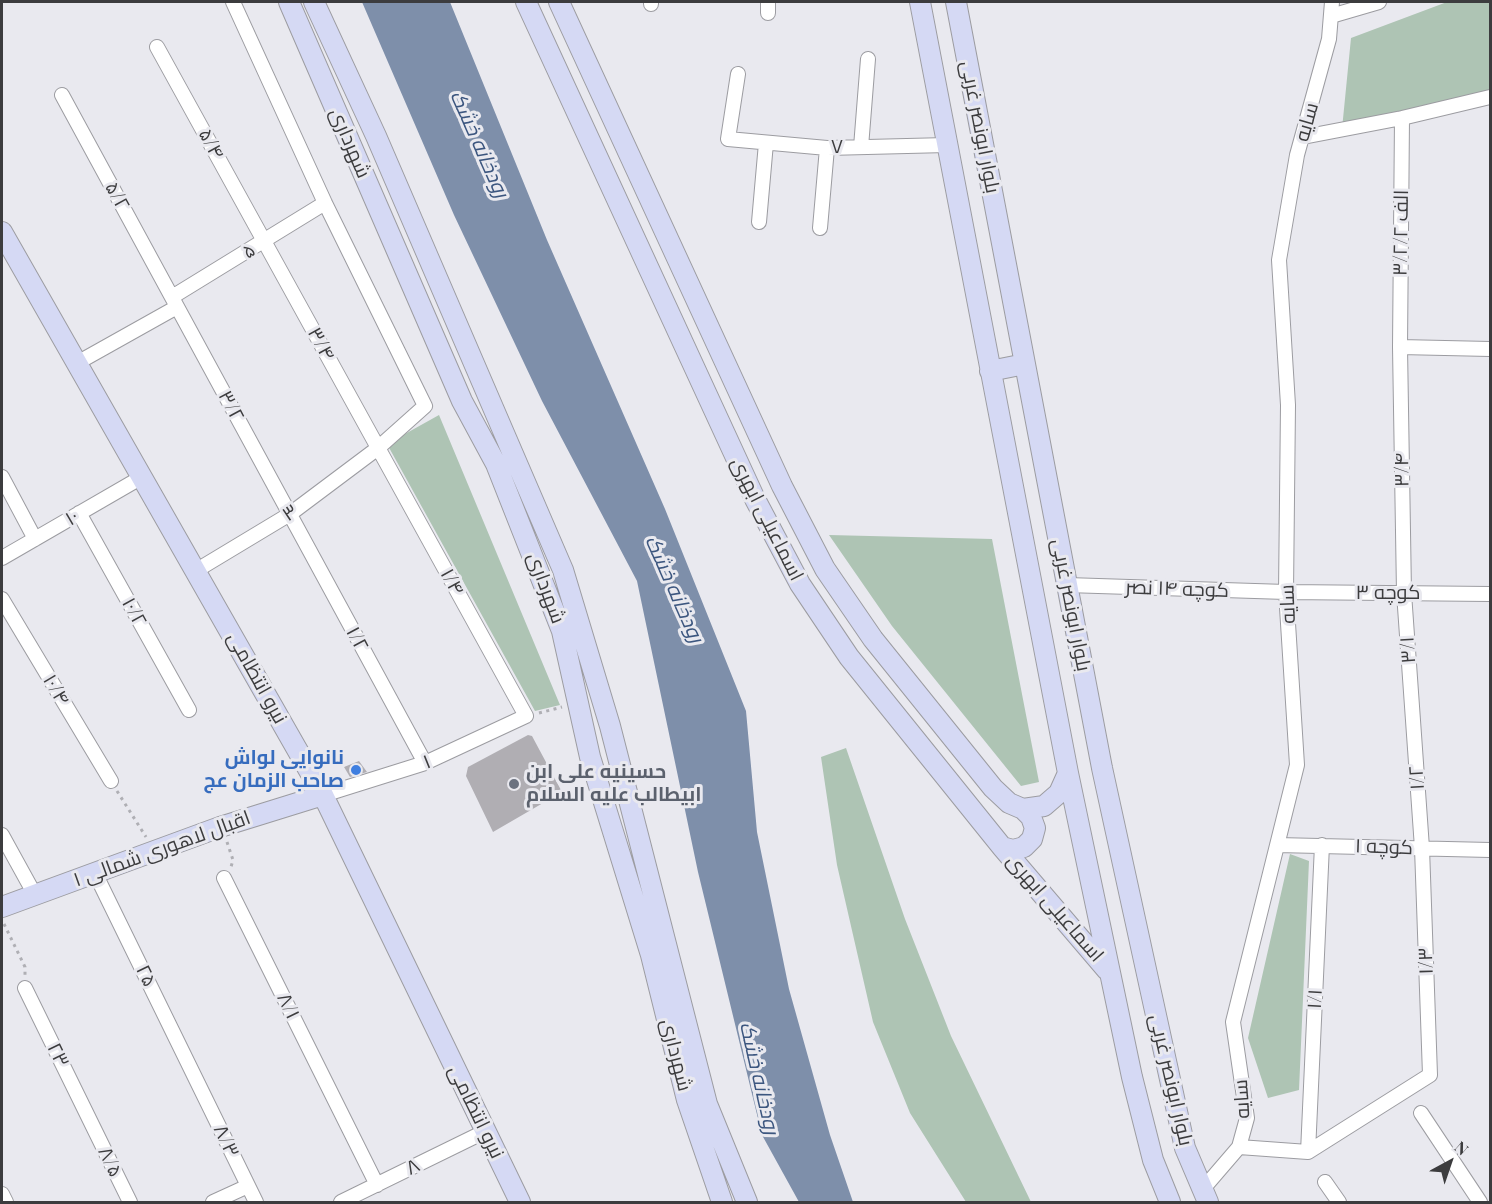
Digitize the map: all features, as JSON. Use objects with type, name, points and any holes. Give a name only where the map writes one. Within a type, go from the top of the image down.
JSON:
[{"type":"main road","name":"شهرداری","points":[[290,2],[462,401],[496,464],[532,548],[562,631],[590,757],[651,955],[687,1100],[722,1203]]},
{"type":"main road","name":"شهرداری","points":[[315,2],[376,136],[563,570],[610,726],[707,1104],[747,1203]]},
{"type":"main road","name":"اسماعیلی ابهری","points":[[526,2],[755,499],[800,584],[849,657],[1002,847],[1110,973]]},
{"type":"main road","name":"اسماعیلی ابهری","points":[[559,2],[782,486],[825,569],[873,639],[993,789],[1009,803],[1023,809]]},
{"type":"main road","name":"بلوار ابونصر غربی","points":[[920,2],[1068,773],[1132,1077],[1153,1160],[1170,1203]]},
{"type":"main road","name":"بلوار ابونصر غربی","points":[[956,2],[1102,768],[1166,1071],[1185,1148],[1205,1196]]},
{"type":"main road","name":"نیرو انتظامی","points":[[2,232],[197,570],[323,795],[520,1203]]},
{"type":"main road","points":[[990,370],[1025,364]]},
{"type":"main road","points":[[1023,809],[1044,806],[1059,793],[1068,773]]},
{"type":"main road","name":"اقبال لاهوری شمالی ۱","points":[[2,907],[220,827],[323,795]]},
{"type":"main road","points":[[1002,847],[1013,850],[1024,847],[1032,839],[1035,828],[1031,817],[1023,809]]},
{"type":"street","points":[[232,2],[325,203]]},
{"type":"street","name":"سایه","points":[[1205,1196],[1239,1148],[1247,1118],[1233,1022],[1297,765],[1287,592],[1288,405],[1278,260],[1297,155],[1329,39],[1332,2]]},
{"type":"street","points":[[1331,16],[1379,2]]},
{"type":"street","name":"۵/۴","points":[[157,47],[265,241]]},
{"type":"street","points":[[861,147],[868,59]]},
{"type":"street","name":"۷","points":[[738,74],[728,139],[827,148],[947,145]]},
{"type":"street","name":"۵/۲","points":[[62,95],[175,302]]},
{"type":"street","points":[[1303,137],[1402,118],[1491,97]]},
{"type":"street","name":"۳/۲/۲ الف","points":[[1400,347],[1402,118]]},
{"type":"street","points":[[759,222],[766,143]]},
{"type":"street","points":[[820,228],[827,148]]},
{"type":"street","name":"۵","points":[[77,363],[175,302],[325,203]]},
{"type":"street","name":"۳","points":[[197,570],[290,514],[378,448],[425,406],[325,203]]},
{"type":"street","name":"۳/۴","points":[[265,241],[378,448]]},
{"type":"street","name":"۳/۲","points":[[175,302],[290,514]]},
{"type":"street","points":[[1400,347],[1491,349]]},
{"type":"street","name":"۳/۴","points":[[1400,347],[1404,593]]},
{"type":"street","name":"۱/۴","points":[[378,448],[526,716]]},
{"type":"street","points":[[2,477],[35,539]]},
{"type":"street","name":"۱۰","points":[[2,558],[142,477]]},
{"type":"street","name":"۱۰/۲","points":[[79,513],[189,710]]},
{"type":"street","name":"۱/۲","points":[[290,514],[425,764]]},
{"type":"street","name":"کوچه ۱۴ نصر","points":[[1067,585],[1287,592]]},
{"type":"street","name":"کوچه ۳","points":[[1287,592],[1491,594]]},
{"type":"street","name":"۳/۱","points":[[1404,593],[1412,708]]},
{"type":"street","name":"۱۰/۴","points":[[2,599],[111,781]]},
{"type":"street","name":"۱/۲","points":[[1412,708],[1422,848]]},
{"type":"street","name":"۱","points":[[323,795],[425,764],[526,716]]},
{"type":"street","points":[[2,835],[35,895]]},
{"type":"street","name":"کوچه ۱","points":[[1277,845],[1491,850]]},
{"type":"street","name":"۱/۱","points":[[1308,1152],[1322,846]]},
{"type":"street","name":"۱/۳","points":[[1308,1152],[1430,1075],[1422,848]]},
{"type":"street","name":"۲۵","points":[[95,873],[196,1080]]},
{"type":"street","name":"۸/۱","points":[[224,878],[377,1185]]},
{"type":"street","name":"۲۳","points":[[25,988],[90,1121]]},
{"type":"street","name":"۸/۳","points":[[196,1080],[256,1203]]},
{"type":"street","points":[[1421,1113],[1480,1203]]},
{"type":"street","name":"۸/۵","points":[[90,1121],[130,1203]]},
{"type":"street","name":"۸","points":[[341,1203],[358,1199],[377,1185],[486,1131]]},
{"type":"street","points":[[1239,1148],[1308,1152]]},
{"type":"street","points":[[1325,1182],[1339,1203]]},
{"type":"street","points":[[213,1203],[248,1186]]},
{"type":"street","points":[[2,1194],[6,1203]]},
{"type":"path","points":[[526,716],[564,707],[580,706]]},
{"type":"path","points":[[111,781],[154,851]]},
{"type":"path","points":[[220,827],[233,860],[224,878]]},
{"type":"path","points":[[2,920],[25,967],[25,988]]},
{"type":"green space","points":[[1447,2],[1490,2],[1490,95],[1342,129],[1351,38]]},
{"type":"green space","points":[[439,415],[560,705],[535,711],[387,444]]},
{"type":"green space","points":[[829,535],[992,539],[1039,782],[1021,786],[892,626]]},
{"type":"green space","points":[[846,748],[905,919],[951,1036],[1031,1202],[966,1202],[910,1113],[873,1022],[837,865],[821,757]]},
{"type":"green space","points":[[1290,854],[1309,861],[1299,1090],[1268,1098],[1248,1038]]},
{"type":"water","name":"رودخانه خشک","points":[[362,2],[450,2],[547,240],[665,509],[746,711],[757,832],[789,989],[830,1135],[853,1202],[799,1202],[762,1135],[698,872],[637,581],[542,401],[454,215]]},
{"type":"building","name":"حسینیه علی ابن ابیطالب علیه السلام","points":[[528,735],[532,736],[562,792],[493,832],[466,776],[468,767]]},
{"type":"building","name":"نانوایی لواش صاحب الزمان عج","points":[[359,761],[367,772],[350,777],[344,767]]},
{"type":"place","name":"نانوایی لواش صاحب الزمان عج","points":[[356,770]]},
{"type":"place","name":"حسینیه علی ابن ابیطالب علیه السلام","points":[[514,784]]}]
